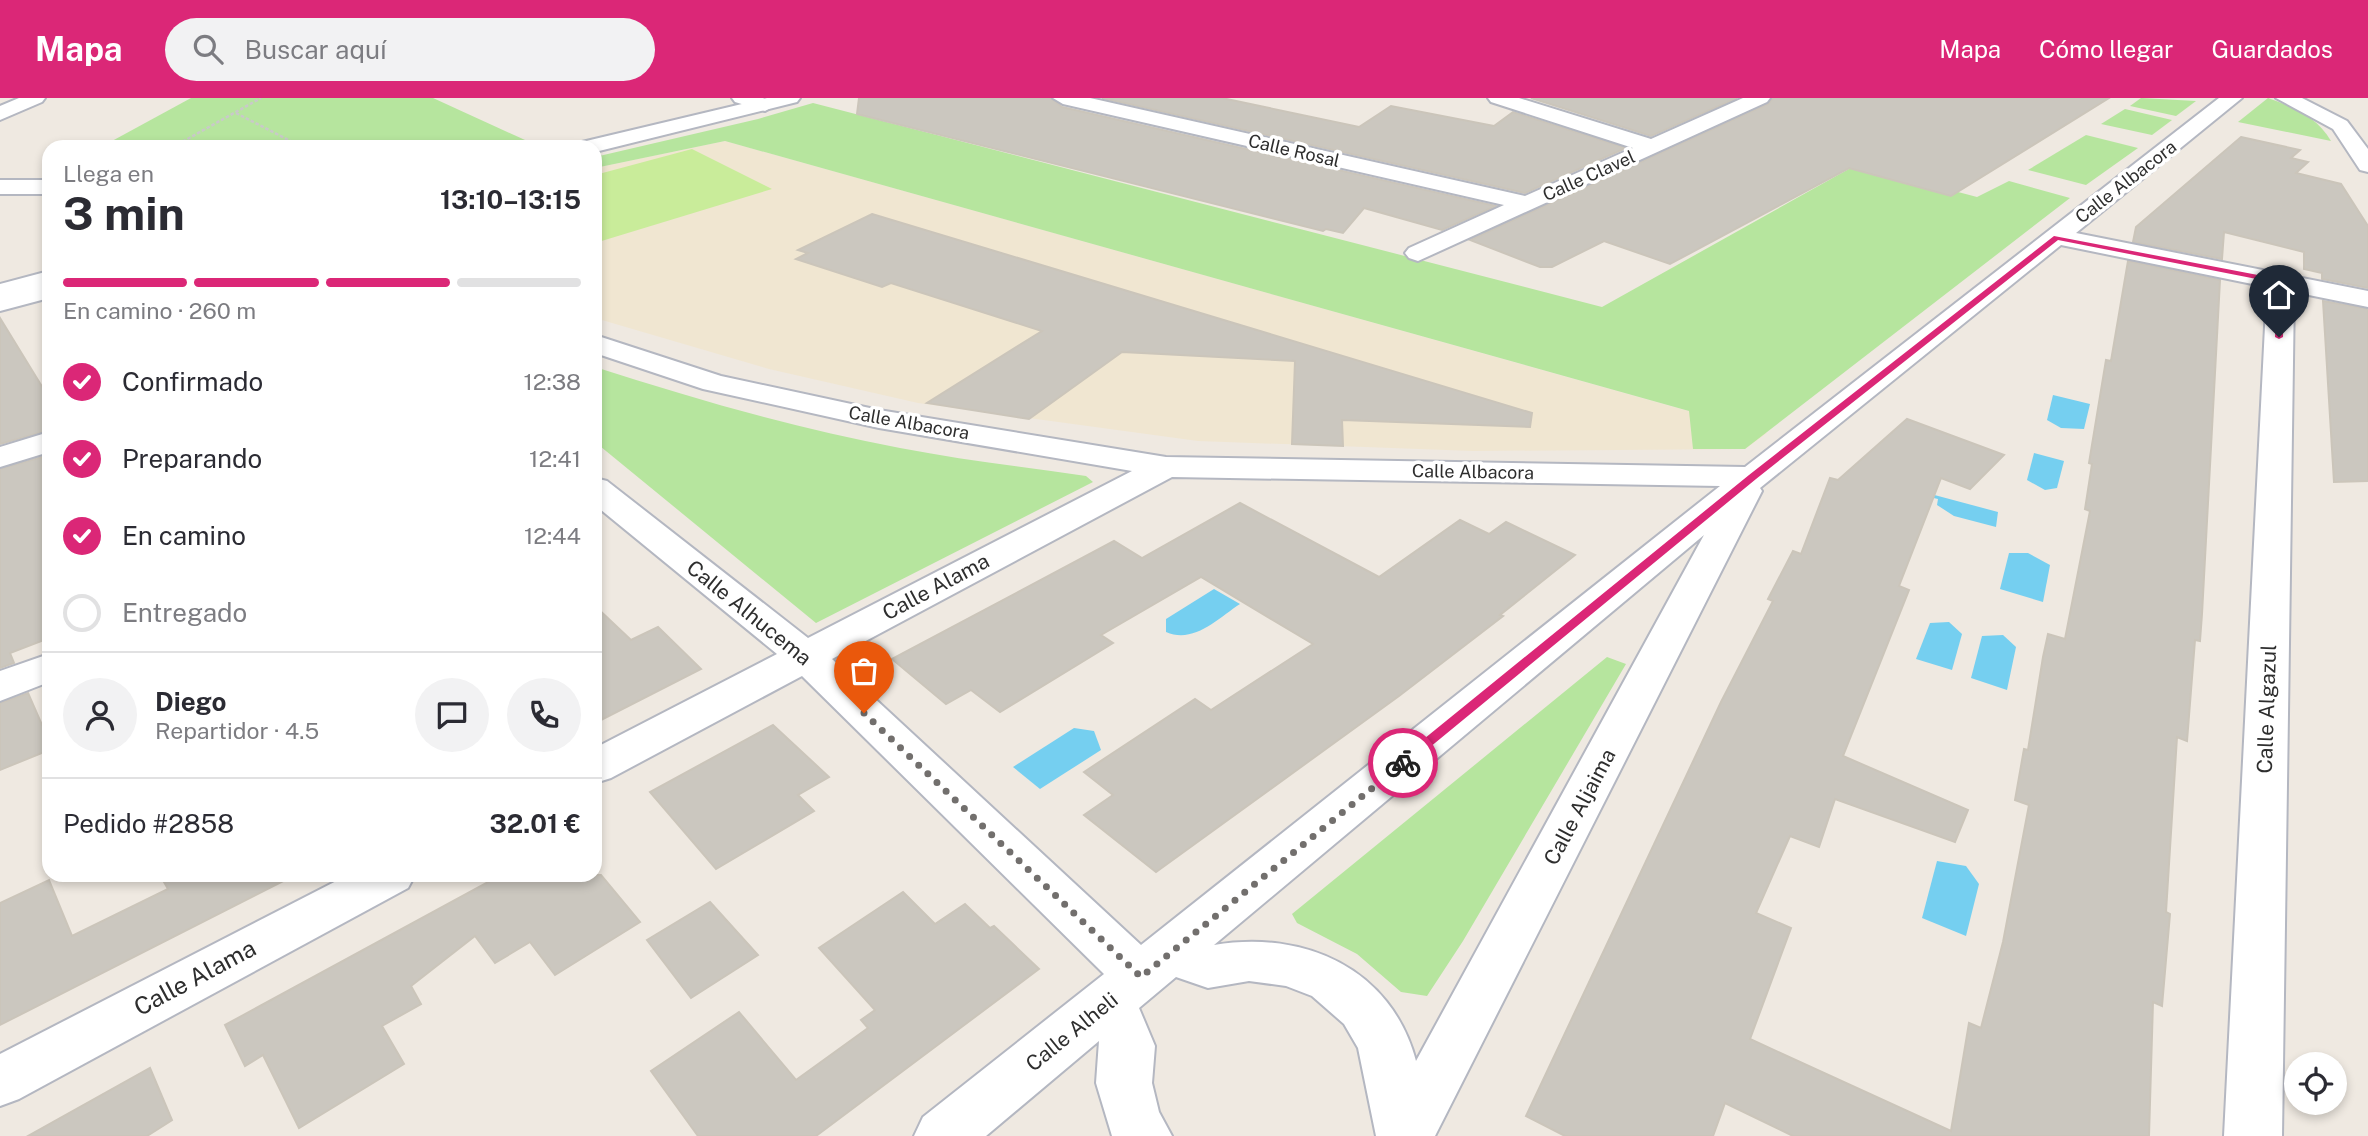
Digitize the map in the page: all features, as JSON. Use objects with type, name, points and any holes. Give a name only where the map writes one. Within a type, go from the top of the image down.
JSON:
[{"type":"street","points":[[0,114],[35,98]]},
{"type":"street","points":[[742,98],[765,105]]},
{"type":"street","points":[[602,144],[790,98]]},
{"type":"street","name":"Calle Rosal","points":[[1062,98],[1526,203]]},
{"type":"street","points":[[1498,98],[1653,147]]},
{"type":"street","name":"Calle Clavel","points":[[1418,253],[1760,98]]},
{"type":"street","name":"Calle Albacora","points":[[602,346],[714,383],[879,419],[1166,467],[1753,477],[2232,98]]},
{"type":"street","points":[[2286,98],[2340,125],[2368,165]]},
{"type":"street","points":[[3,188],[42,187]]},
{"type":"street","points":[[2057,237],[2368,299]]},
{"type":"street","points":[[0,274],[42,263]]},
{"type":"street","points":[[0,292],[42,281]]},
{"type":"street","name":"Calle Algazul","points":[[2253,1136],[2281,282]]},
{"type":"street","points":[[0,303],[42,292]]},
{"type":"street","points":[[0,457],[42,444]]},
{"type":"street","name":"Calle Alama","points":[[602,763],[1166,467]]},
{"type":"street","name":"Calle Alheli","points":[[943,1136],[1753,477]]},
{"type":"street","name":"Calle Aljaima","points":[[1406,1135],[1753,477]]},
{"type":"street","name":"Calle Alhucema","points":[[602,494],[805,656],[1140,977]]},
{"type":"street","points":[[0,687],[42,670]]},
{"type":"street","name":"Calle Alama","points":[[0,1081],[378,882]]},
{"type":"street","points":[[1143,1136],[1134,1123],[1124,1083],[1140,977],[1249,960],[1291,965],[1330,981],[1363,1008],[1384,1044],[1406,1135]]},
{"type":"path","points":[[185,140],[261,98]]},
{"type":"path","points":[[235,112],[289,140]]},
{"type":"shaded area","points":[[725,141],[1767,433],[1745,449],[1473,451],[1198,441],[918,403],[769,369],[602,320],[602,167]]},
{"type":"green space","points":[[191,98],[433,98],[525,140],[114,140]]},
{"type":"green space","points":[[2141,98],[2196,101],[2176,116],[2130,106]]},
{"type":"green space","points":[[2268,98],[2312,119],[2331,141],[2238,122]]},
{"type":"green space","points":[[813,103],[1602,307],[1856,165],[1977,197],[2009,181],[2070,198],[1745,449],[1693,449],[1689,411],[725,141],[602,167],[602,155],[758,119]]},
{"type":"green space","points":[[2125,109],[2172,120],[2152,135],[2101,124]]},
{"type":"green space","points":[[2086,135],[2138,148],[2086,185],[2028,170]]},
{"type":"green space","points":[[692,149],[772,189],[602,241],[602,173]]},
{"type":"green space","points":[[602,369],[708,402],[823,432],[970,460],[1086,476],[1093,482],[816,623],[602,448]]},
{"type":"green space","points":[[1607,657],[1626,664],[1463,941],[1427,996],[1401,992],[1357,954],[1297,923],[1292,914]]},
{"type":"water","points":[[2053,395],[2090,404],[2084,429],[2061,428],[2047,420]]},
{"type":"water","points":[[2034,453],[2064,461],[2057,488],[2045,490],[2027,480]]},
{"type":"water","points":[[1927,493],[1998,512],[1996,527],[1954,516],[1937,505],[1938,499],[1925,496]]},
{"type":"water","points":[[2009,553],[2028,553],[2050,565],[2043,602],[2000,589]]},
{"type":"water","points":[[1214,589],[1240,604],[1196,632],[1176,635],[1166,632],[1166,619]]},
{"type":"water","points":[[1949,622],[1962,634],[1952,670],[1916,659],[1930,623]]},
{"type":"water","points":[[2003,635],[2016,647],[2007,690],[1971,678],[1982,636]]},
{"type":"water","points":[[1074,728],[1094,731],[1101,750],[1040,789],[1013,767]]},
{"type":"water","points":[[1937,861],[1966,866],[1979,884],[1966,936],[1922,918]]},
{"type":"building","points":[[859,98],[1051,98],[1062,107],[1496,206],[1442,230],[1364,208],[1343,233],[1326,229],[1323,231],[857,114]]},
{"type":"building","points":[[1102,98],[1222,98],[1359,127],[1391,106],[1494,126],[1513,112],[1626,148],[1525,193]]},
{"type":"building","points":[[1531,98],[1737,98],[1651,136]]},
{"type":"building","points":[[1773,98],[2109,98],[1951,196],[1849,168],[1670,264],[1604,241],[1552,267],[1540,267],[1470,240],[1768,104]]},
{"type":"building","points":[[2241,137],[2300,150],[2291,158],[2308,162],[2296,173],[2341,184],[2368,226],[2368,288],[2322,279],[2322,273],[2304,269],[2304,252],[2224,232],[2222,259],[2133,242],[2136,227]]},
{"type":"building","points":[[872,214],[1532,413],[1530,427],[1342,420],[1343,446],[1292,444],[1295,361],[1122,352],[1029,419],[927,403],[1042,331],[891,283],[882,287],[796,259],[808,253],[798,250]]},
{"type":"building","points":[[2128,261],[2220,280],[2200,641],[2195,640],[2187,741],[2177,737],[2166,912],[2170,914],[2162,1006],[2153,1002],[2149,1136],[1793,1136],[1725,1103],[1713,1136],[1565,1136],[1526,1116],[1721,702],[1773,601],[1768,599],[1793,551],[1801,554],[1830,478],[1838,480],[1907,419],[2004,455],[1970,489],[1941,478],[1899,586],[1909,590],[1843,756],[1968,810],[1955,842],[1835,799],[1819,847],[1790,836],[1756,913],[1791,928],[1750,1039],[1951,1131],[1969,1023],[1981,1028],[2003,942],[2029,805],[2015,800],[2024,749],[2028,750],[2048,634],[2065,639],[2090,511],[2085,509],[2092,464],[2089,463],[2106,360],[2111,361]]},
{"type":"building","points":[[2323,301],[2368,309],[2368,481],[2334,482]]},
{"type":"building","points":[[0,318],[42,387],[42,432],[0,444]]},
{"type":"building","points":[[42,457],[42,641],[10,653],[14,663],[0,668],[0,469]]},
{"type":"building","points":[[1240,503],[1379,577],[1460,520],[1489,534],[1506,522],[1575,555],[1500,615],[1503,616],[1399,696],[1156,872],[1084,815],[1113,795],[1084,772],[1195,699],[1211,710],[1313,644],[1201,577],[1101,635],[1113,643],[1000,712],[971,690],[946,704],[892,659],[1114,541],[1142,558]]},
{"type":"building","points":[[602,613],[631,640],[658,627],[701,669],[602,719]]},
{"type":"building","points":[[28,693],[42,725],[42,753],[0,770],[0,703]]},
{"type":"building","points":[[773,725],[829,777],[798,795],[814,811],[716,869],[650,792]]},
{"type":"building","points":[[602,876],[640,922],[555,975],[530,942],[495,963],[475,936],[411,986],[421,1004],[382,1026],[404,1064],[299,1128],[263,1055],[245,1066],[225,1025],[488,882],[602,882]]},
{"type":"building","points":[[50,882],[72,936],[168,889],[164,882],[281,882],[0,1025],[0,903]]},
{"type":"building","points":[[903,892],[935,924],[965,904],[990,928],[994,926],[1039,969],[816,1136],[698,1136],[651,1071],[739,1012],[796,1080],[868,1028],[861,1020],[875,1010],[819,948]]},
{"type":"building","points":[[710,902],[758,955],[691,998],[647,940]]},
{"type":"building","points":[[150,1068],[172,1120],[147,1136],[28,1136]]},
{"type":"way so far","points":[[864,713],[1141,977],[1403,763]]},
{"type":"route","points":[[1403,763],[1753,477],[2057,237],[2281,282],[2279,337]]}]
